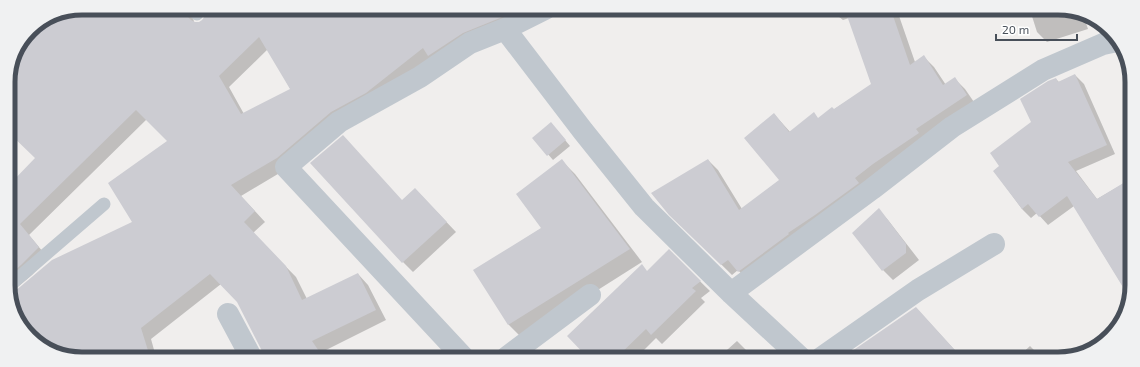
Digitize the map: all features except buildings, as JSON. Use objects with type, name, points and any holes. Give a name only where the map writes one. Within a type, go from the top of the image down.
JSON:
[{"type":"street","points":[[457,352],[286,167],[340,122],[420,77],[470,43],[505,29],[533,15]]},
{"type":"street","points":[[505,29],[644,207],[730,293],[795,352]]},
{"type":"street","points":[[730,293],[872,189],[952,127],[1043,70],[1111,42]]},
{"type":"street","points":[[830,352],[918,290],[994,244]]},
{"type":"street","points":[[515,352],[590,295]]},
{"type":"street","points":[[228,314],[249,352]]},
{"type":"lane","points":[[15,281],[104,204]]}]
